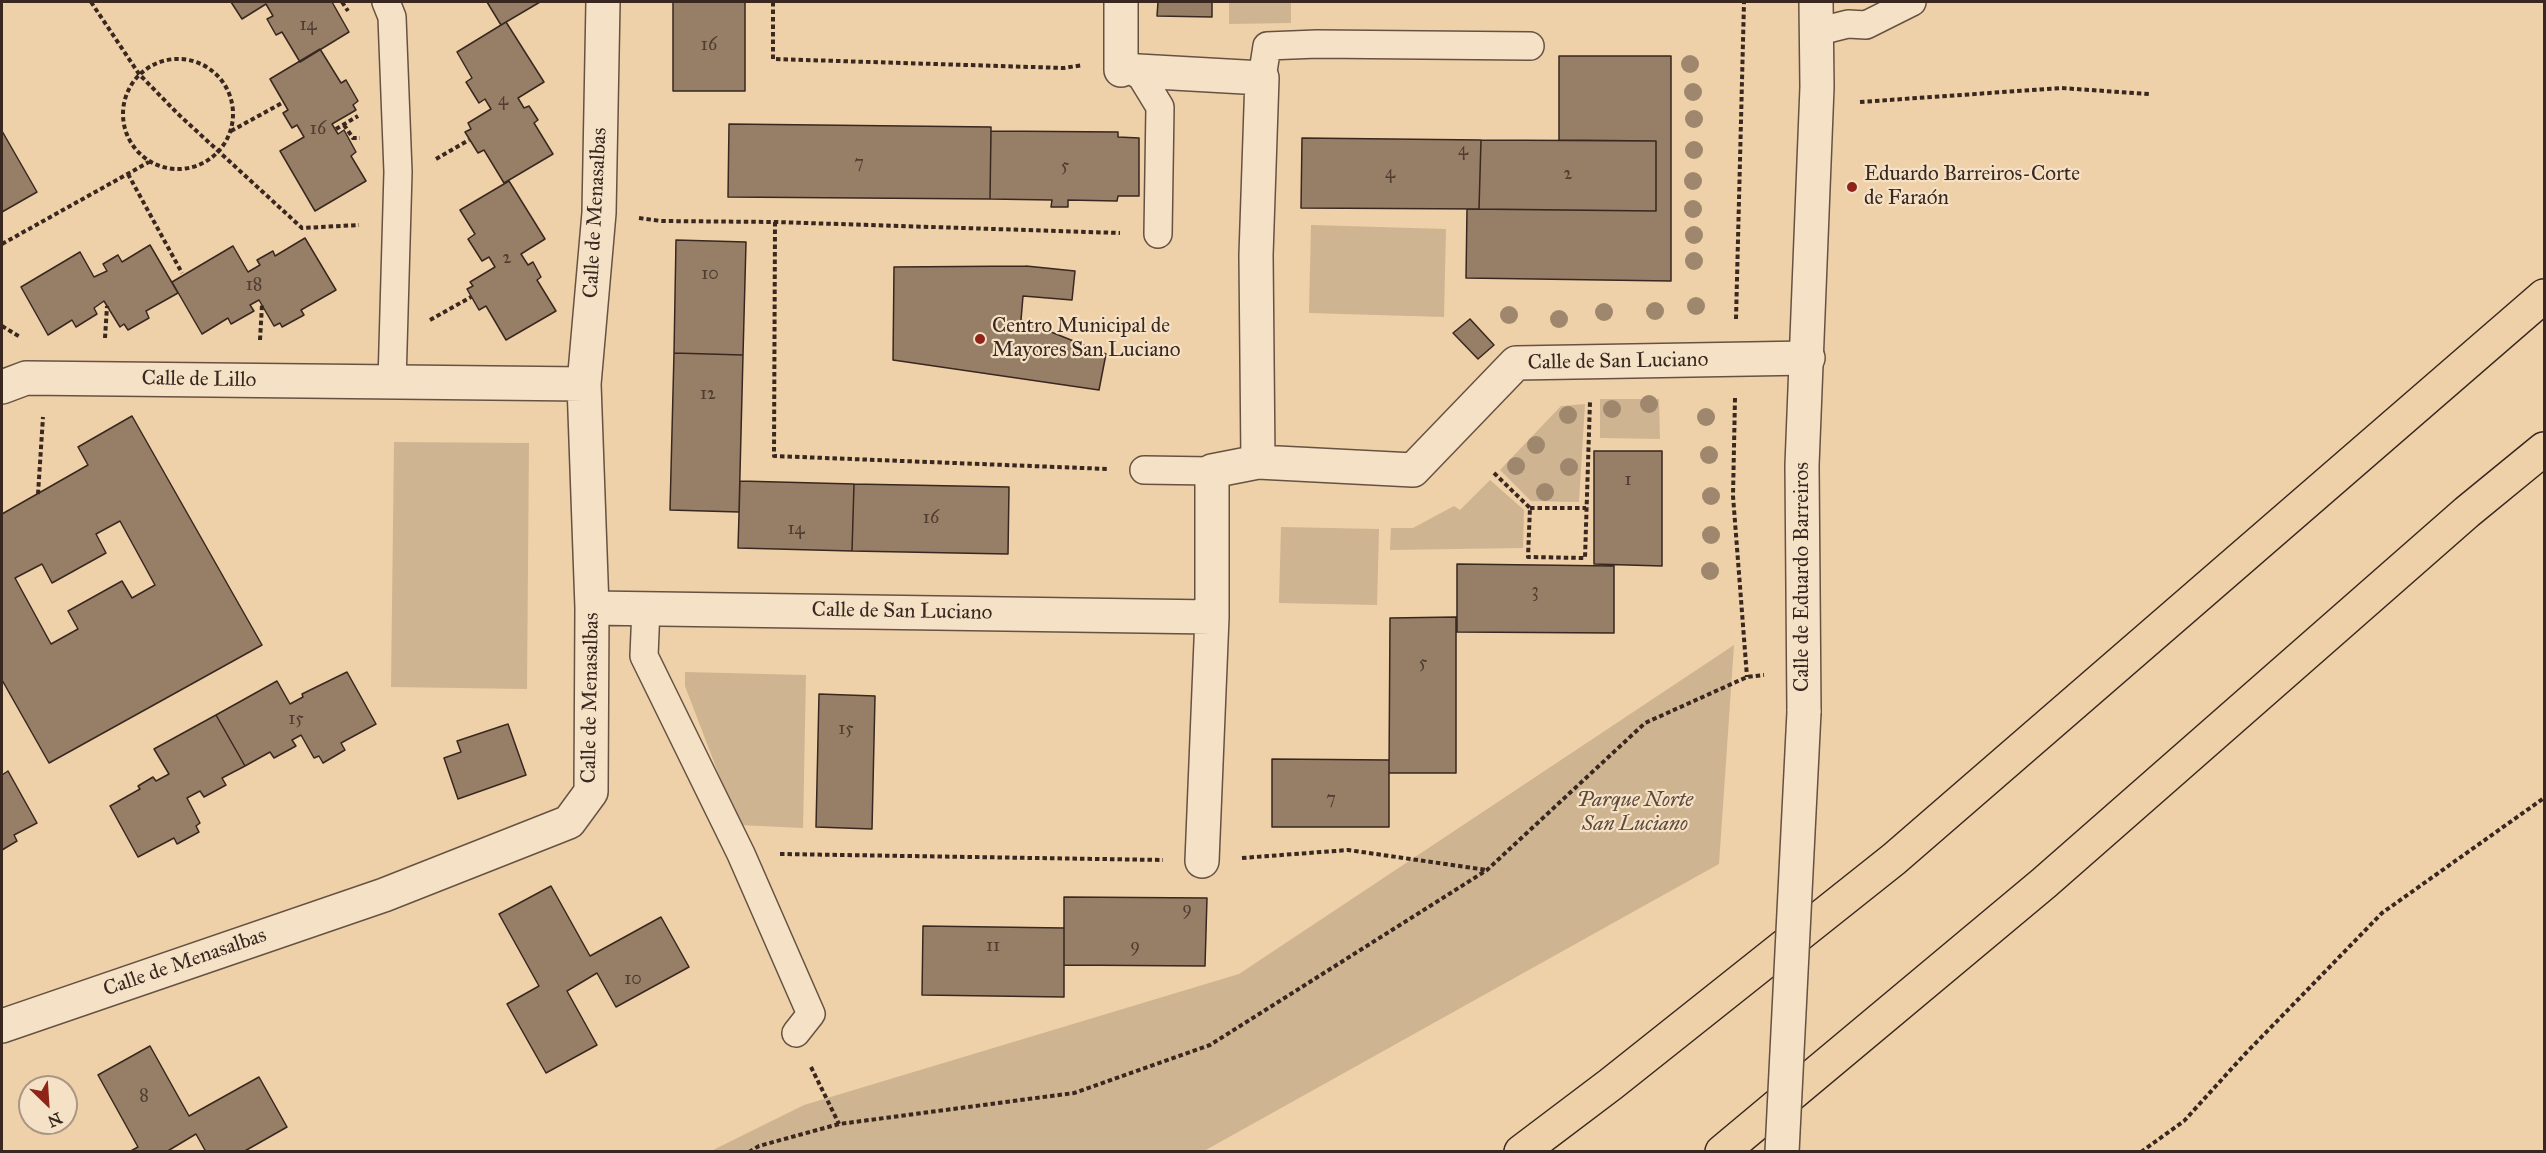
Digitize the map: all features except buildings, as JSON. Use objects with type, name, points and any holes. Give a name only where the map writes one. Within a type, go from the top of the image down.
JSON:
[{"type":"highway","points":[[1521,1152],[1611,1084],[1894,859],[2544,296]]},
{"type":"highway","points":[[1722,1152],[2044,883],[2467,512],[2544,449]]},
{"type":"street","name":"Calle de Menasalbas","points":[[2,1026],[384,895],[569,822],[591,792],[592,608],[584,384],[600,213],[603,2]]},
{"type":"street","points":[[1121,2],[1129,70],[1262,78],[1256,255],[1258,462]]},
{"type":"street","name":"Calle de Eduardo Barreiros","points":[[1782,1152],[1804,712],[1802,465],[1817,99],[1816,17]]},
{"type":"street","name":"Calle de San Luciano","points":[[1212,471],[1258,462],[1413,470],[1516,363],[1808,358]]},
{"type":"street","name":"Calle de Lillo","points":[[3,382],[27,378],[584,384]]},
{"type":"street","points":[[1202,861],[1212,617],[1212,471]]},
{"type":"street","name":"Calle de San Luciano","points":[[592,608],[1212,617]]},
{"type":"lane","points":[[386,2],[392,17],[398,172],[392,382]]},
{"type":"lane","points":[[1816,17],[1848,24],[1866,25],[1912,2]]},
{"type":"lane","points":[[1262,78],[1267,46],[1317,44],[1530,46]]},
{"type":"lane","points":[[1129,70],[1160,107],[1158,234]]},
{"type":"lane","points":[[1144,470],[1212,471]]},
{"type":"lane","points":[[646,608],[644,656],[741,854],[811,1014],[796,1034]]},
{"type":"path","points":[[91,2],[139,74],[302,228],[397,224]]},
{"type":"path","points":[[773,2],[773,59],[1064,68],[1088,64]]},
{"type":"path","points":[[172,59],[190,60],[207,67],[221,79],[230,95],[234,113],[231,131],[219,152],[204,164],[186,170],[167,169],[149,162],[136,151],[127,137],[122,120],[123,104],[129,88],[139,74],[154,64],[172,59]]},
{"type":"path","points":[[1860,102],[2061,88],[2149,94]]},
{"type":"path","points":[[231,131],[282,103]]},
{"type":"path","points":[[336,129],[365,113]]},
{"type":"path","points":[[2,244],[149,162]]},
{"type":"path","points":[[128,174],[182,273]]},
{"type":"path","points":[[600,213],[661,221],[775,222],[1158,234]]},
{"type":"path","points":[[775,222],[774,456],[1144,470]]},
{"type":"path","points":[[105,343],[107,306]]},
{"type":"path","points":[[1530,508],[1528,557],[1585,558],[1590,400]]},
{"type":"path","points":[[38,494],[44,416]]},
{"type":"path","points":[[1494,473],[1530,508],[1586,507]]},
{"type":"path","points":[[749,1152],[759,1146],[838,1124],[1074,1093],[1210,1046],[1487,870],[1645,723],[1747,677],[1771,675]]},
{"type":"path","points":[[2141,1152],[2184,1120],[2382,913],[2544,798]]},
{"type":"path","points":[[741,854],[1202,861],[1348,850],[1487,870]]},
{"type":"path","points":[[796,1034],[838,1124]]},
{"type":"green space","points":[[1229,2],[1291,2],[1291,23],[1229,24]]},
{"type":"green space","points":[[1311,225],[1446,229],[1444,317],[1309,313]]},
{"type":"green space","points":[[1600,399],[1659,399],[1660,439],[1600,438]]},
{"type":"green space","points":[[1585,404],[1579,502],[1531,501],[1500,470],[1561,406]]},
{"type":"green space","points":[[394,442],[529,443],[527,689],[391,687]]},
{"type":"green space","points":[[1490,480],[1524,510],[1523,548],[1390,550],[1391,528],[1413,528],[1454,506],[1460,510]]},
{"type":"green space","points":[[1281,527],[1379,529],[1377,605],[1279,603]]},
{"type":"green space","name":"Parque Norte San Luciano","points":[[1734,645],[1719,864],[1204,1151],[711,1151],[804,1105],[1239,974]]},
{"type":"green space","points":[[685,672],[806,675],[803,828],[738,825],[685,686]]},
{"type":"place","name":"Eduardo Barreiros-Corte de Faraón","points":[[1852,187]]},
{"type":"place","name":"Centro Municipal de Mayores San Luciano","points":[[980,339]]}]
